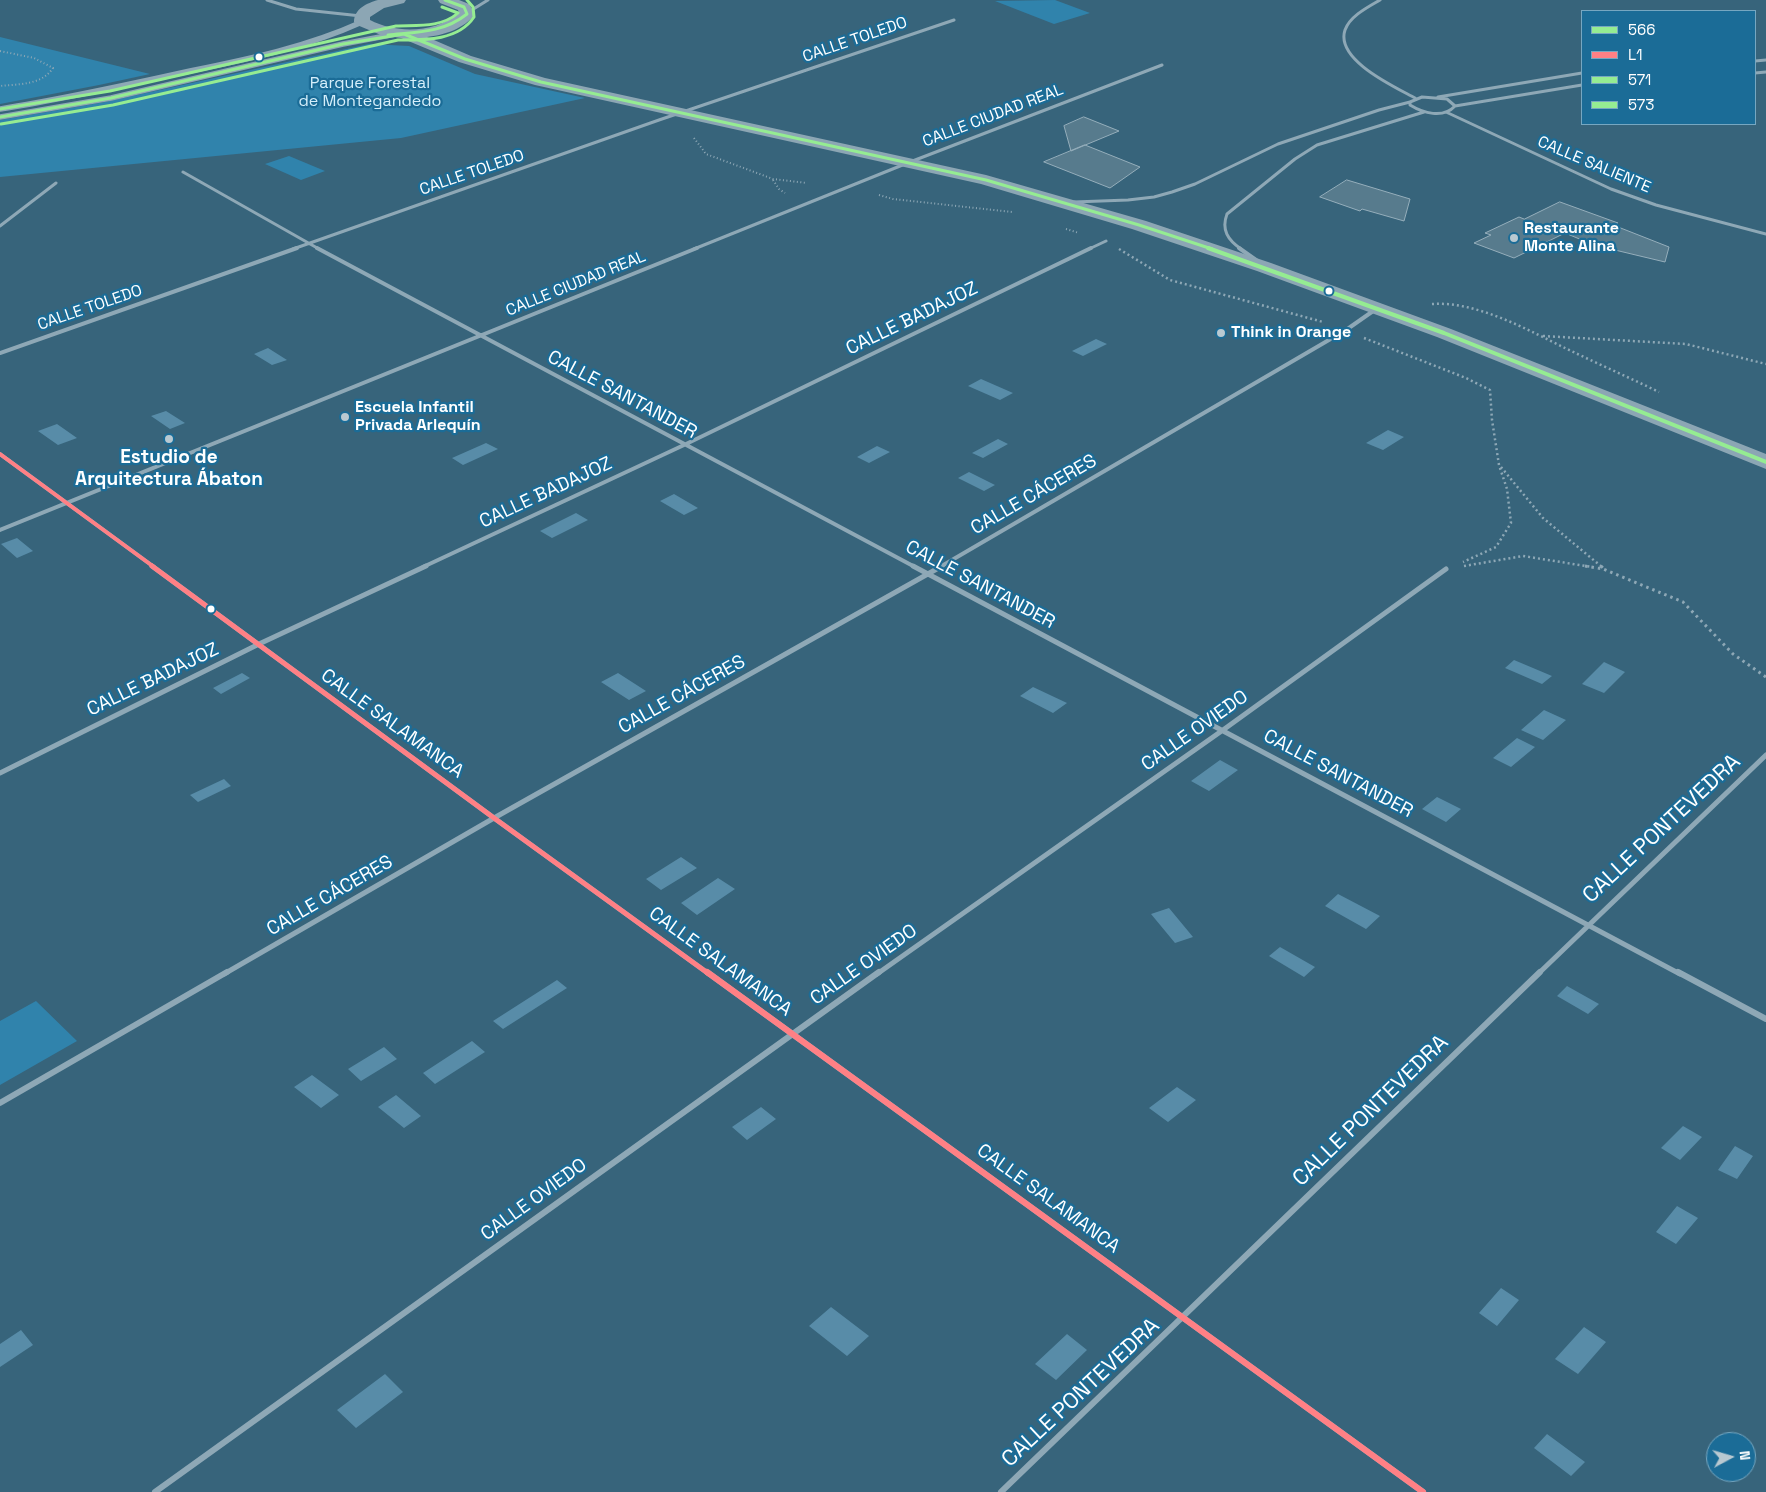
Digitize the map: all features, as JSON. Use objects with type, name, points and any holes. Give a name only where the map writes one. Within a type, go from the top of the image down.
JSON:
[{"type":"main road","points":[[399,0],[365,11],[373,30],[400,34],[437,46],[465,59],[541,82],[986,180],[1139,225],[1264,267],[1452,336],[1766,462]]},
{"type":"main road","points":[[445,0],[464,7],[462,32],[472,51],[498,68]]},
{"type":"main road","points":[[400,34],[433,31],[464,18]]},
{"type":"street","points":[[267,0],[296,9],[365,11]]},
{"type":"street","points":[[464,18],[488,0]]},
{"type":"street","points":[[1380,0],[1361,10],[1348,22],[1343,34],[1347,53],[1365,69],[1415,98],[1438,97],[1581,73]]},
{"type":"street","points":[[0,109],[60,100],[298,48],[338,34],[365,11]]},
{"type":"street","name":"CALLE TOLEDO","points":[[0,353],[679,113],[954,20]]},
{"type":"street","points":[[0,117],[110,98],[343,44],[400,34]]},
{"type":"street","name":"CALLE CIUDAD REAL","points":[[0,530],[910,162],[1162,65]]},
{"type":"street","points":[[1264,267],[1230,240],[1223,230],[1222,223],[1227,214],[1295,159],[1317,145],[1424,112],[1446,112],[1453,110],[1456,106],[1581,86]]},
{"type":"street","points":[[1438,97],[1447,99],[1456,106]]},
{"type":"street","points":[[1064,203],[1128,200],[1154,197],[1172,192],[1195,184],[1278,144],[1379,110],[1410,102],[1415,98]]},
{"type":"street","points":[[1410,102],[1410,106],[1424,112]]},
{"type":"street","name":"CALLE SALIENTE","points":[[1446,112],[1611,190],[1656,205],[1766,234]]},
{"type":"street","name":"CALLE SANTANDER","points":[[183,172],[309,244],[480,336],[1766,1019]]},
{"type":"street","points":[[0,226],[56,183]]},
{"type":"street","name":"CALLE BADAJOZ","points":[[0,773],[259,644],[684,445],[1106,241]]},
{"type":"street","name":"CALLE CÁCERES","points":[[0,1103],[494,818],[928,574],[1346,330],[1376,309]]},
{"type":"street","name":"CALLE SALAMANCA","points":[[0,454],[494,818],[1186,1318],[1423,1492]]},
{"type":"street","name":"CALLE OVIEDO","points":[[155,1492],[793,1033],[1223,730],[1446,569]]},
{"type":"street","name":"CALLE PONTEVEDRA","points":[[1001,1492],[1186,1318],[1588,924],[1766,755]]},
{"type":"path","points":[[0,51],[34,58],[53,68],[51,74],[38,81],[0,86]]},
{"type":"path","points":[[659,120],[697,140],[706,154],[773,179],[848,187]]},
{"type":"path","points":[[1449,302],[1478,310],[1540,336],[1664,394]]},
{"type":"path","points":[[1346,330],[1466,378],[1490,390],[1492,420],[1499,465],[1507,489],[1511,523],[1496,547],[1446,569]]},
{"type":"path","points":[[1540,336],[1686,344],[1766,364]]},
{"type":"path","points":[[1499,465],[1543,518],[1603,569]]},
{"type":"path","points":[[1446,569],[1523,556],[1603,569],[1683,602],[1733,654],[1766,677]]},
{"type":"green space","points":[[1055,0],[1090,13],[1054,24],[995,1]]},
{"type":"green space","points":[[0,37],[150,74],[0,104]]},
{"type":"green space","name":"Parque Forestal de Montegandedo","points":[[369,44],[409,46],[475,74],[585,98],[401,138],[0,177],[0,120],[105,102]]},
{"type":"green space","points":[[289,156],[325,171],[301,180],[265,164]]},
{"type":"green space","points":[[36,1001],[77,1041],[0,1085],[0,1021]]},
{"type":"shaded area","points":[[1096,339],[1107,344],[1083,356],[1072,351]]},
{"type":"shaded area","points":[[268,348],[287,360],[272,365],[254,354]]},
{"type":"shaded area","points":[[981,379],[1013,393],[1000,400],[968,386]]},
{"type":"shaded area","points":[[166,411],[185,423],[170,429],[151,416]]},
{"type":"shaded area","points":[[57,424],[77,438],[58,445],[38,431]]},
{"type":"shaded area","points":[[1388,430],[1404,437],[1383,450],[1366,443]]},
{"type":"shaded area","points":[[998,439],[1008,444],[983,458],[972,453]]},
{"type":"shaded area","points":[[486,443],[498,449],[463,465],[452,458]]},
{"type":"shaded area","points":[[877,446],[890,452],[869,463],[857,457]]},
{"type":"shaded area","points":[[969,472],[995,485],[984,491],[958,478]]},
{"type":"shaded area","points":[[674,494],[698,508],[684,515],[660,501]]},
{"type":"shaded area","points":[[576,513],[588,520],[552,538],[540,531]]},
{"type":"shaded area","points":[[17,538],[33,551],[17,558],[1,544]]},
{"type":"shaded area","points":[[1514,660],[1552,676],[1542,684],[1505,668]]},
{"type":"shaded area","points":[[1604,662],[1625,672],[1604,693],[1582,684]]},
{"type":"shaded area","points":[[242,673],[250,678],[221,694],[213,688]]},
{"type":"shaded area","points":[[618,673],[646,691],[629,700],[601,682]]},
{"type":"shaded area","points":[[1033,687],[1067,703],[1053,713],[1020,696]]},
{"type":"shaded area","points":[[1544,710],[1566,720],[1543,740],[1521,730]]},
{"type":"shaded area","points":[[1517,738],[1535,747],[1511,767],[1493,758]]},
{"type":"shaded area","points":[[1220,760],[1238,770],[1209,791],[1191,781]]},
{"type":"shaded area","points":[[224,779],[231,786],[198,802],[190,795]]},
{"type":"shaded area","points":[[1437,797],[1461,809],[1446,822],[1422,809]]},
{"type":"shaded area","points":[[681,857],[697,868],[661,890],[646,879]]},
{"type":"shaded area","points":[[718,878],[735,889],[697,915],[681,903]]},
{"type":"shaded area","points":[[1338,894],[1380,916],[1366,929],[1325,906]]},
{"type":"shaded area","points":[[1169,908],[1193,937],[1175,943],[1151,914]]},
{"type":"shaded area","points":[[1280,947],[1315,967],[1304,977],[1269,956]]},
{"type":"shaded area","points":[[557,980],[567,988],[503,1029],[493,1021]]},
{"type":"shaded area","points":[[1567,986],[1599,1004],[1588,1014],[1557,996]]},
{"type":"shaded area","points":[[472,1041],[485,1052],[435,1084],[423,1073]]},
{"type":"shaded area","points":[[384,1047],[397,1059],[361,1081],[348,1069]]},
{"type":"shaded area","points":[[312,1075],[339,1095],[321,1108],[294,1087]]},
{"type":"shaded area","points":[[1177,1087],[1196,1100],[1168,1122],[1149,1108]]},
{"type":"shaded area","points":[[396,1095],[421,1116],[404,1128],[378,1107]]},
{"type":"shaded area","points":[[761,1107],[776,1119],[747,1140],[732,1127]]},
{"type":"shaded area","points":[[1683,1126],[1702,1137],[1680,1160],[1661,1148]]},
{"type":"shaded area","points":[[1735,1146],[1753,1156],[1737,1179],[1718,1170]]},
{"type":"shaded area","points":[[1677,1206],[1698,1218],[1676,1244],[1656,1232]]},
{"type":"shaded area","points":[[1501,1288],[1519,1300],[1497,1326],[1479,1313]]},
{"type":"shaded area","points":[[831,1307],[869,1336],[847,1356],[809,1326]]},
{"type":"shaded area","points":[[1584,1327],[1606,1342],[1578,1374],[1555,1359]]},
{"type":"shaded area","points":[[21,1330],[33,1345],[0,1367],[0,1344]]},
{"type":"shaded area","points":[[1067,1334],[1087,1350],[1056,1380],[1035,1364]]},
{"type":"shaded area","points":[[385,1374],[403,1392],[356,1428],[337,1410]]},
{"type":"shaded area","points":[[1547,1434],[1585,1462],[1571,1476],[1534,1448]]},
{"type":"building","points":[[1084,117],[1119,131],[1071,151],[1064,126]]},
{"type":"building","points":[[1085,145],[1140,167],[1110,188],[1044,162]]},
{"type":"building","points":[[1347,180],[1410,199],[1404,221],[1362,209],[1360,211],[1320,197]]},
{"type":"building","points":[[1560,202],[1618,223],[1613,225],[1669,247],[1665,262],[1594,245],[1565,233],[1514,258],[1474,243],[1491,235],[1485,233],[1519,217],[1524,219]]},
{"type":"transit line","name":"566","points":[[388,35],[440,29],[449,26],[467,14],[464,7],[445,0]]},
{"type":"transit line","name":"571","points":[[1,124],[113,105],[398,40],[429,39],[452,34],[469,25],[474,17],[473,7],[467,0]]},
{"type":"transit line","name":"573","points":[[0,109],[110,91],[396,26],[438,23],[453,18],[458,13],[442,7]]},
{"type":"transit line","name":"566","points":[[0,117],[111,98],[343,44],[404,34],[465,59],[541,82],[986,180],[1139,225],[1264,267],[1444,333],[1766,462]]},
{"type":"transit line","name":"L1","points":[[0,454],[494,818],[1186,1318],[1423,1492]]},
{"type":"place","name":"Restaurante Monte Alina","points":[[1514,238]]},
{"type":"place","name":"Think in Orange","points":[[1221,333]]},
{"type":"place","name":"Escuela Infantil Privada Arlequín","points":[[345,417]]},
{"type":"place","name":"Estudio de Arquitectura Ábaton","points":[[169,439]]}]
